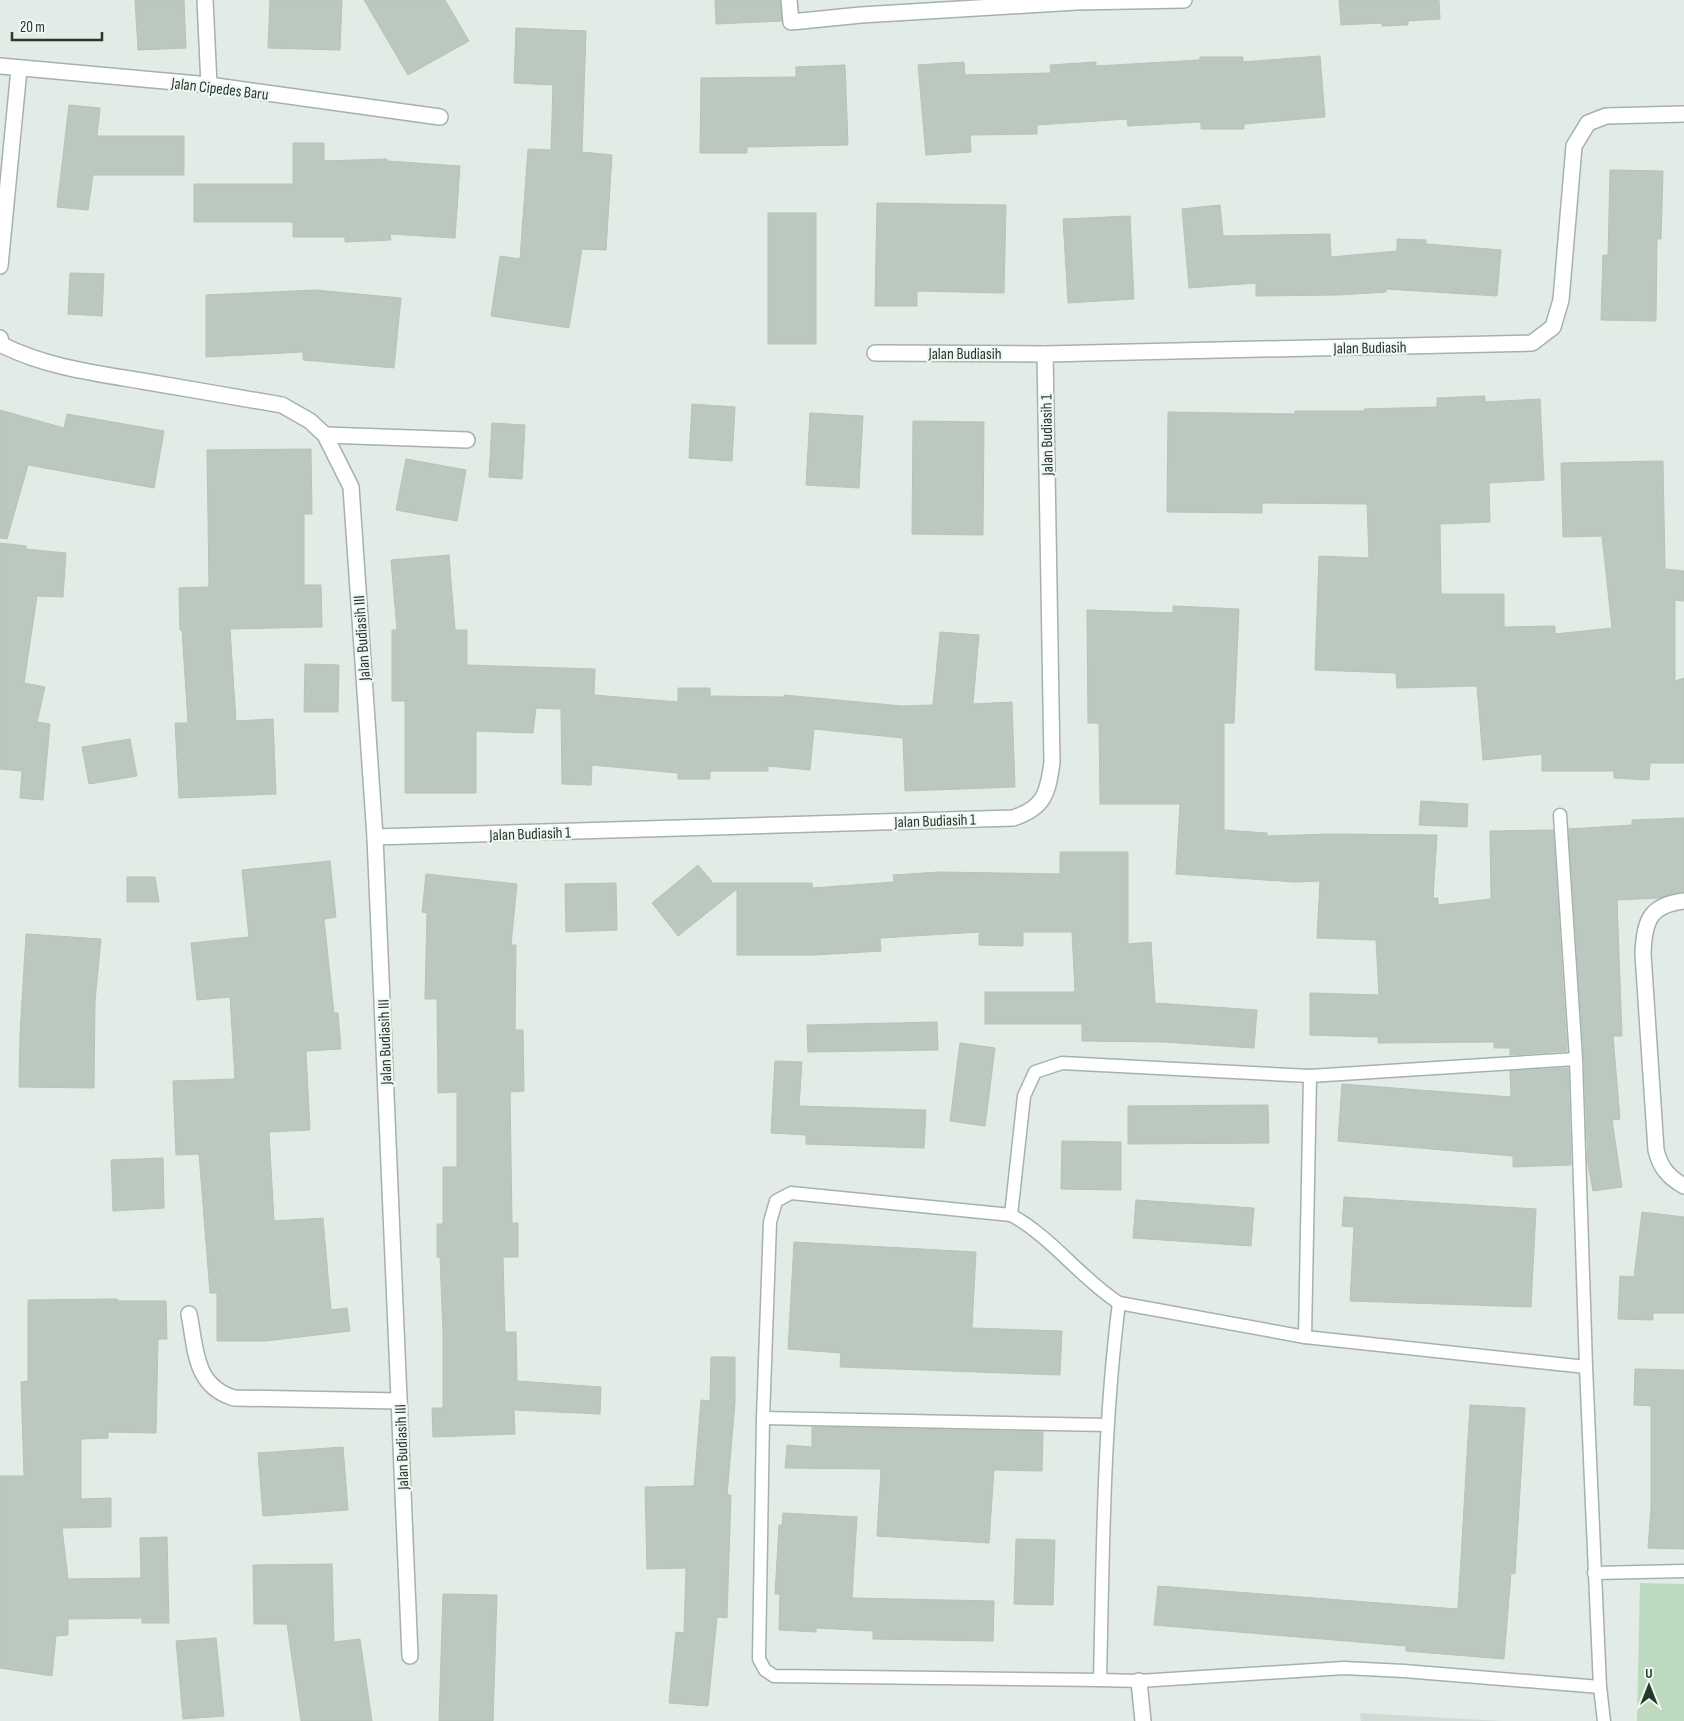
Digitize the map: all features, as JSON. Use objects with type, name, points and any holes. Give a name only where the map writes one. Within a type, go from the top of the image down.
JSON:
[{"type":"street","points":[[205,0],[209,85]]},
{"type":"street","points":[[789,0],[791,22],[861,15],[1096,1],[1184,0]]},
{"type":"street","name":"Jalan Cipedes Baru","points":[[0,66],[209,85],[440,117]]},
{"type":"street","points":[[0,266],[18,69]]},
{"type":"street","name":"Jalan Budiasih","points":[[875,352],[1045,354],[1532,343],[1553,327],[1561,300],[1574,146],[1588,123],[1606,116],[1684,114]]},
{"type":"street","name":"Jalan Budiasih III","points":[[0,338],[2,344],[45,362],[282,405],[310,421],[325,434],[351,486],[375,837],[410,1656]]},
{"type":"street","name":"Jalan Budiasih 1","points":[[375,837],[1013,818],[1032,810],[1041,803],[1047,791],[1052,762],[1045,354]]},
{"type":"street","points":[[325,434],[467,440]]},
{"type":"street","points":[[1684,901],[1672,902],[1660,907],[1650,916],[1644,931],[1643,954],[1656,1150],[1660,1165],[1672,1179],[1684,1186]]},
{"type":"street","points":[[189,1314],[201,1372],[213,1389],[224,1395],[234,1398],[399,1401]]},
{"type":"street","points":[[1138,1681],[1143,1721]]},
{"type":"lane","points":[[1560,815],[1576,1059],[1594,1573],[1600,1687],[1604,1721]]},
{"type":"lane","points":[[1011,1215],[1024,1096],[1035,1072],[1062,1063],[1310,1076],[1576,1059]]},
{"type":"lane","points":[[1305,1337],[1310,1076]]},
{"type":"lane","points":[[1586,1367],[1305,1337],[1118,1303],[1102,1293],[1028,1224],[1011,1215],[791,1193],[776,1201],[770,1222],[763,1418],[759,1659],[765,1670],[774,1676],[1138,1681],[1344,1668],[1600,1687]]},
{"type":"lane","points":[[1100,1680],[1107,1425],[1111,1363],[1118,1303]]},
{"type":"lane","points":[[763,1418],[1107,1425]]},
{"type":"lane","points":[[1594,1573],[1684,1571]]},
{"type":"shaded area","points":[[1360,1713],[1502,1721],[1361,1721]]},
{"type":"green space","points":[[1640,1583],[1684,1584],[1684,1721],[1637,1721]]},
{"type":"building","points":[[135,0],[184,0],[186,48],[138,50]]},
{"type":"building","points":[[270,0],[342,0],[340,50],[268,48]]},
{"type":"building","points":[[364,0],[445,0],[469,41],[408,75]]},
{"type":"building","points":[[715,0],[780,0],[782,21],[716,24]]},
{"type":"building","points":[[1339,0],[1439,0],[1440,19],[1408,21],[1408,25],[1382,26],[1382,23],[1341,25]]},
{"type":"building","points":[[516,28],[586,31],[582,152],[612,155],[606,250],[582,249],[569,328],[491,316],[500,256],[520,259],[528,149],[551,150],[553,85],[514,83]]},
{"type":"building","points":[[1320,56],[1325,117],[1244,124],[1244,129],[1201,129],[1201,122],[1128,126],[1127,119],[1037,125],[1037,134],[970,135],[971,152],[926,155],[918,65],[964,62],[965,75],[1051,73],[1050,65],[1096,62],[1096,66],[1200,60],[1200,57],[1243,57],[1243,62]]},
{"type":"building","points":[[845,65],[848,145],[747,147],[747,153],[700,153],[701,78],[796,77],[796,67]]},
{"type":"building","points":[[69,105],[100,108],[97,136],[184,136],[184,175],[93,175],[88,210],[57,207]]},
{"type":"building","points":[[293,143],[324,143],[324,161],[387,159],[387,161],[460,166],[455,238],[390,234],[391,240],[345,242],[345,237],[293,237],[293,222],[194,222],[194,184],[293,184]]},
{"type":"building","points":[[1610,170],[1663,171],[1661,239],[1657,239],[1656,321],[1601,320],[1603,255],[1608,255]]},
{"type":"building","points":[[877,203],[1006,205],[1004,293],[917,291],[917,306],[875,306]]},
{"type":"building","points":[[1220,205],[1223,236],[1330,234],[1331,257],[1397,251],[1397,239],[1426,240],[1426,244],[1501,250],[1497,296],[1386,289],[1386,292],[1339,295],[1256,296],[1256,283],[1189,288],[1182,209]]},
{"type":"building","points":[[768,213],[816,213],[816,344],[768,344]]},
{"type":"building","points":[[1130,216],[1134,299],[1068,303],[1063,219]]},
{"type":"building","points":[[70,273],[104,274],[102,316],[68,314]]},
{"type":"building","points":[[315,290],[401,298],[394,368],[303,360],[303,352],[206,357],[206,295]]},
{"type":"building","points":[[1485,396],[1485,402],[1540,399],[1544,480],[1489,483],[1490,522],[1440,524],[1441,594],[1504,594],[1504,627],[1555,626],[1555,634],[1612,628],[1602,536],[1563,537],[1561,463],[1663,461],[1665,569],[1684,571],[1684,601],[1675,600],[1675,681],[1684,678],[1684,763],[1650,763],[1649,780],[1614,778],[1614,771],[1542,771],[1542,754],[1483,760],[1477,686],[1397,688],[1396,673],[1315,670],[1319,556],[1369,558],[1367,504],[1262,503],[1262,513],[1167,512],[1168,412],[1295,414],[1295,411],[1364,411],[1364,409],[1437,407],[1437,398]]},
{"type":"building","points":[[692,404],[735,407],[732,461],[689,458]]},
{"type":"building","points":[[0,410],[64,428],[67,414],[164,431],[154,488],[28,465],[7,539],[0,538]]},
{"type":"building","points":[[810,413],[863,416],[859,488],[806,485]]},
{"type":"building","points":[[913,421],[984,422],[983,535],[912,534]]},
{"type":"building","points":[[492,423],[525,425],[522,479],[489,477]]},
{"type":"building","points":[[311,449],[312,514],[304,514],[304,585],[321,585],[322,627],[230,629],[236,721],[273,719],[276,794],[179,798],[175,723],[188,723],[182,630],[180,630],[179,588],[209,587],[207,450]]},
{"type":"building","points":[[406,459],[466,470],[457,521],[396,510]]},
{"type":"building","points":[[0,543],[26,546],[26,549],[66,553],[63,597],[37,596],[24,683],[45,687],[37,722],[50,724],[43,800],[20,798],[22,771],[0,769]]},
{"type":"building","points":[[449,555],[455,630],[467,630],[467,665],[595,669],[594,695],[678,702],[678,688],[710,688],[710,696],[784,697],[784,695],[902,706],[933,705],[940,632],[979,635],[973,704],[1012,702],[1015,787],[905,791],[903,738],[814,729],[810,770],[768,766],[768,771],[710,771],[710,779],[678,779],[678,773],[592,765],[591,785],[562,784],[561,709],[536,708],[533,733],[476,731],[476,793],[405,793],[405,701],[392,701],[392,630],[397,630],[391,560]]},
{"type":"building","points":[[1173,606],[1239,609],[1234,723],[1224,723],[1224,830],[1267,833],[1267,836],[1329,834],[1437,835],[1433,898],[1438,898],[1438,905],[1491,899],[1490,831],[1553,830],[1567,1051],[1510,1055],[1510,1048],[1494,1048],[1494,1042],[1378,1043],[1378,1037],[1310,1035],[1310,993],[1379,995],[1376,940],[1317,938],[1320,881],[1295,882],[1176,874],[1180,804],[1100,804],[1099,723],[1088,723],[1087,610],[1173,613]]},
{"type":"building","points":[[305,664],[339,665],[338,712],[304,712]]},
{"type":"building","points":[[130,739],[137,776],[89,784],[82,747]]},
{"type":"building","points":[[1421,801],[1468,804],[1467,827],[1419,825]]},
{"type":"building","points":[[1684,818],[1684,892],[1659,898],[1617,900],[1622,1036],[1613,1036],[1620,1119],[1612,1120],[1622,1187],[1593,1191],[1588,1164],[1584,1058],[1569,829],[1632,825],[1632,820]]},
{"type":"building","points":[[1060,852],[1128,852],[1128,944],[1151,942],[1155,1003],[1257,1010],[1254,1048],[1164,1042],[1082,1041],[1082,1024],[985,1024],[985,992],[1075,992],[1072,932],[1023,932],[1023,946],[979,945],[979,932],[880,938],[881,951],[815,955],[737,955],[737,889],[678,936],[652,903],[698,865],[713,883],[812,883],[812,888],[894,882],[893,875],[939,872],[1060,874]]},
{"type":"building","points":[[330,861],[336,917],[324,919],[334,1013],[338,1013],[341,1049],[306,1051],[310,1130],[269,1132],[274,1221],[323,1218],[331,1310],[347,1308],[350,1331],[266,1341],[217,1341],[217,1293],[210,1293],[199,1154],[176,1155],[173,1081],[235,1079],[230,997],[197,1000],[191,943],[249,937],[242,870]]},
{"type":"building","points":[[426,874],[517,884],[511,945],[516,945],[515,1030],[523,1030],[524,1091],[510,1092],[512,1223],[518,1223],[518,1257],[503,1257],[505,1332],[516,1332],[517,1381],[601,1387],[600,1414],[514,1410],[515,1434],[433,1437],[432,1408],[443,1408],[443,1333],[440,1257],[437,1257],[437,1224],[443,1224],[443,1167],[457,1167],[457,1092],[438,1093],[437,999],[425,999],[427,913],[422,912]]},
{"type":"building","points":[[127,877],[155,877],[159,902],[127,902]]},
{"type":"building","points":[[616,883],[617,930],[566,932],[565,884]]},
{"type":"building","points":[[26,934],[101,939],[95,1001],[94,1088],[19,1087]]},
{"type":"building","points":[[937,1022],[938,1050],[808,1052],[807,1025]]},
{"type":"building","points":[[960,1043],[995,1048],[985,1126],[950,1121]]},
{"type":"building","points":[[775,1061],[802,1062],[799,1106],[926,1110],[924,1148],[806,1144],[806,1135],[771,1133]]},
{"type":"building","points":[[1568,1068],[1571,1165],[1513,1167],[1513,1156],[1338,1141],[1342,1084],[1511,1097],[1510,1071]]},
{"type":"building","points":[[1268,1105],[1269,1143],[1128,1144],[1128,1106]]},
{"type":"building","points":[[1062,1141],[1121,1142],[1121,1190],[1061,1189]]},
{"type":"building","points":[[163,1158],[164,1208],[113,1211],[111,1160]]},
{"type":"building","points":[[1344,1197],[1536,1209],[1531,1307],[1350,1301],[1354,1227],[1342,1226]]},
{"type":"building","points":[[1136,1200],[1254,1208],[1251,1246],[1133,1238]]},
{"type":"building","points":[[1642,1212],[1684,1217],[1684,1313],[1653,1313],[1653,1320],[1618,1319],[1620,1276],[1634,1277]]},
{"type":"building","points":[[794,1242],[976,1252],[972,1328],[1062,1331],[1060,1375],[840,1367],[841,1353],[788,1349]]},
{"type":"building","points":[[117,1299],[118,1301],[166,1301],[167,1339],[158,1339],[156,1433],[108,1432],[108,1438],[81,1439],[81,1499],[111,1498],[111,1527],[62,1528],[68,1579],[141,1578],[140,1538],[167,1537],[169,1623],[142,1623],[142,1618],[68,1619],[68,1635],[56,1636],[52,1676],[0,1668],[0,1476],[24,1476],[21,1382],[28,1381],[28,1300]]},
{"type":"building","points":[[711,1357],[735,1357],[735,1403],[727,1495],[731,1495],[727,1618],[717,1617],[708,1706],[669,1703],[676,1632],[684,1633],[686,1568],[647,1569],[645,1487],[694,1486],[701,1400],[710,1401]]},
{"type":"building","points":[[1635,1369],[1684,1370],[1684,1549],[1648,1548],[1651,1507],[1651,1406],[1634,1405]]},
{"type":"building","points":[[1470,1405],[1525,1408],[1515,1574],[1511,1573],[1504,1659],[1406,1651],[1406,1646],[1154,1625],[1158,1586],[1458,1609]]},
{"type":"building","points":[[812,1427],[1043,1432],[1042,1471],[994,1470],[989,1543],[877,1536],[881,1469],[785,1468],[787,1445],[812,1447]]},
{"type":"building","points":[[343,1447],[348,1510],[263,1516],[258,1453]]},
{"type":"building","points":[[783,1513],[857,1517],[852,1598],[994,1601],[993,1641],[873,1639],[873,1631],[816,1628],[816,1632],[779,1630],[780,1594],[775,1594],[779,1525],[782,1525]]},
{"type":"building","points":[[1016,1539],[1055,1540],[1053,1605],[1014,1604]]},
{"type":"building","points":[[332,1564],[334,1642],[360,1639],[372,1721],[301,1721],[287,1624],[254,1624],[253,1565]]},
{"type":"building","points":[[443,1594],[497,1595],[493,1721],[439,1721]]},
{"type":"building","points":[[216,1638],[224,1716],[183,1719],[176,1641]]}]
